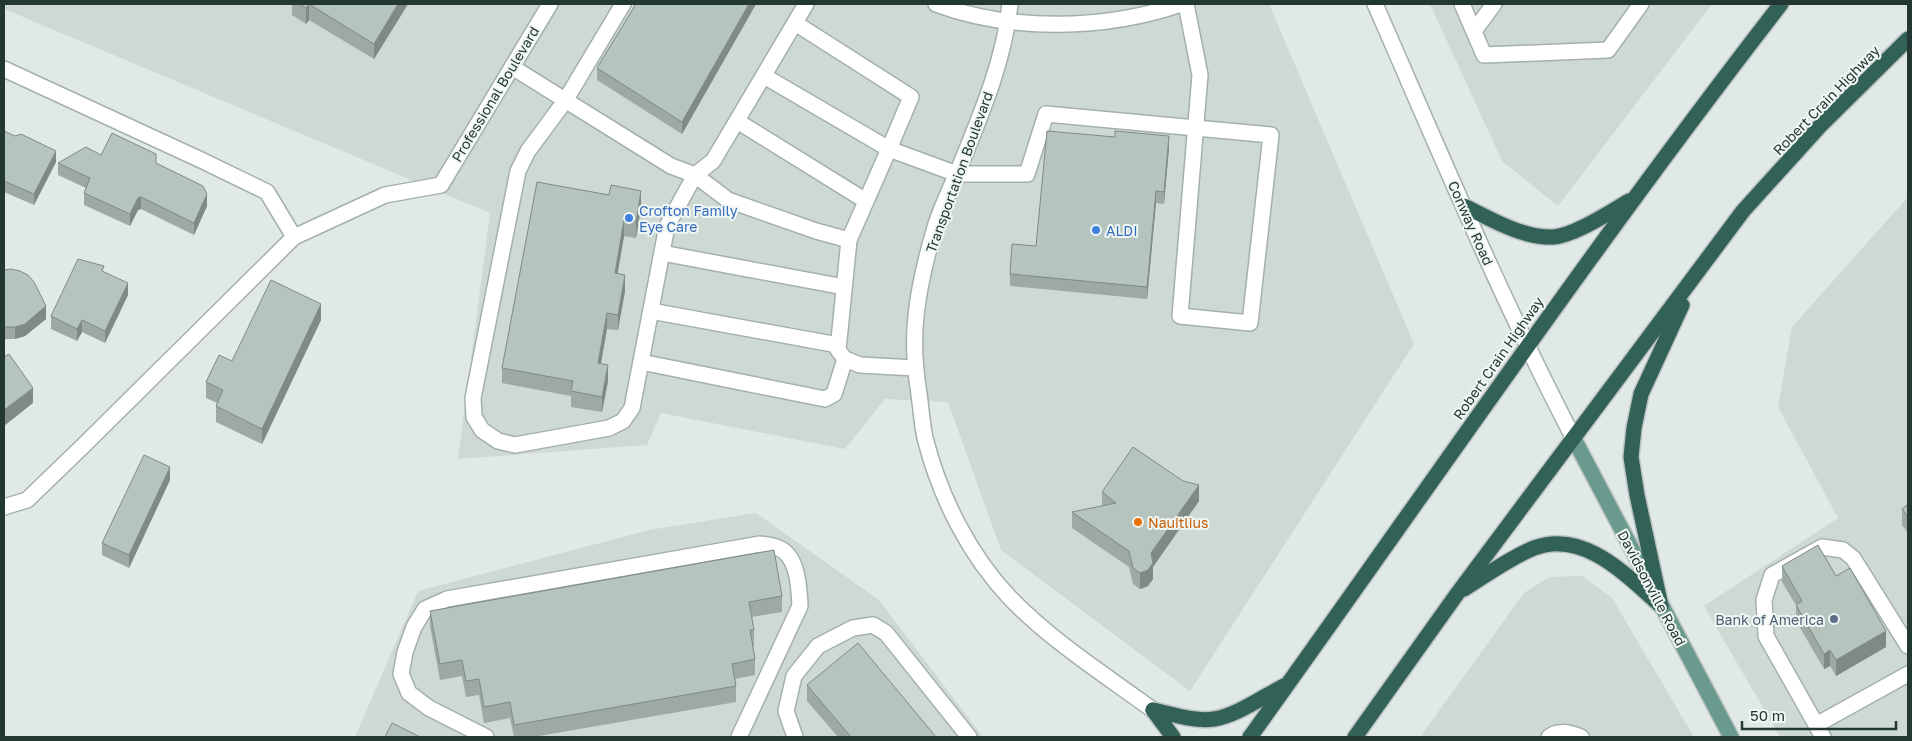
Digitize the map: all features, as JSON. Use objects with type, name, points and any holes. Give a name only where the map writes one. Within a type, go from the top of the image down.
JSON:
[{"type":"highway","name":"Robert Crain Highway","points":[[1250,737],[1633,200],[1781,4]]},
{"type":"highway","name":"Robert Crain Highway","points":[[1355,737],[1457,594],[1743,211],[1820,126],[1908,39]]},
{"type":"highway","points":[[1464,206],[1521,232],[1555,237],[1576,230],[1633,200]]},
{"type":"highway","points":[[1661,606],[1637,495],[1631,457],[1634,428],[1641,394],[1696,276]]},
{"type":"highway","points":[[1457,594],[1514,558],[1536,548],[1557,543],[1575,545],[1598,554],[1623,572],[1661,606]]},
{"type":"highway","points":[[1152,710],[1197,719],[1214,719],[1230,714],[1288,684]]},
{"type":"highway","points":[[1152,710],[1173,737]]},
{"type":"main road","name":"Davidsonville Road","points":[[1574,439],[1731,737]]},
{"type":"street","name":"Professional Boulevard","points":[[294,236],[385,195],[440,185],[550,4]]},
{"type":"street","points":[[623,4],[565,101],[528,151],[518,171],[473,398],[474,417],[482,430],[498,440],[515,445],[609,428],[623,421],[632,408],[667,226],[695,175],[712,161],[806,4]]},
{"type":"street","points":[[936,4],[954,10],[1008,21],[1072,25],[1128,18],[1181,4]]},
{"type":"street","name":"Transportation Boulevard","points":[[1010,4],[1008,21],[984,107],[937,222],[925,264],[916,317],[915,368],[925,436],[936,477],[959,526],[979,561],[1011,599],[1049,633],[1152,710]]},
{"type":"street","points":[[764,76],[889,149],[957,174],[1027,174],[1046,114],[1197,128],[1271,136],[1250,323],[1180,316],[1197,128],[1200,75],[1186,4]]},
{"type":"street","name":"Conway Road","points":[[1375,4],[1464,206],[1574,439]]},
{"type":"street","points":[[1462,4],[1484,55],[1608,50],[1641,4]]},
{"type":"street","points":[[1474,30],[1494,4]]},
{"type":"street","points":[[795,23],[911,97],[849,240],[838,350],[845,359],[860,365],[915,368]]},
{"type":"street","points":[[512,67],[671,166],[695,175],[728,200],[816,231],[849,240]]},
{"type":"street","points":[[4,69],[267,192],[294,236],[34,493],[26,500],[4,507]]},
{"type":"street","points":[[737,121],[866,202]]},
{"type":"street","points":[[662,254],[844,288]]},
{"type":"street","points":[[651,311],[838,345]]},
{"type":"street","points":[[641,362],[824,399],[834,394],[845,359]]},
{"type":"street","points":[[486,737],[429,708],[409,693],[401,674],[405,652],[414,627],[426,609],[447,599],[760,544],[778,547],[791,559],[800,586],[800,606],[740,737]]},
{"type":"street","points":[[1908,646],[1853,558],[1843,550],[1822,546],[1772,575],[1764,600],[1766,636],[1819,731],[1908,674]]},
{"type":"street","points":[[795,737],[786,711],[794,676],[818,646],[853,628],[873,624],[886,633],[969,737]]},
{"type":"street","points":[[1549,737],[1553,734],[1568,731],[1581,737]]},
{"type":"shaded area","points":[[4,4],[1269,4],[1414,344],[1190,691],[1001,550],[948,402],[885,399],[845,449],[661,413],[647,445],[458,459],[490,213],[4,9]]},
{"type":"shaded area","points":[[1430,4],[1712,4],[1558,206],[1502,161]]},
{"type":"shaded area","points":[[1908,197],[1908,737],[1780,737],[1704,606],[1838,518],[1778,407],[1792,327]]},
{"type":"shaded area","points":[[756,513],[879,600],[983,737],[355,737],[418,591],[649,530]]},
{"type":"shaded area","points":[[1582,576],[1612,598],[1694,737],[1420,737],[1524,593],[1549,577]]},
{"type":"building","points":[[299,4],[309,4],[306,8]]},
{"type":"building","points":[[309,4],[398,4],[374,44]]},
{"type":"building","points":[[636,4],[749,4],[682,122],[597,68]]},
{"type":"building","points":[[4,131],[15,136],[21,134],[56,151],[34,194],[4,181]]},
{"type":"building","name":"ALDI","points":[[1047,131],[1115,137],[1115,131],[1169,136],[1164,192],[1156,191],[1147,287],[1010,274],[1012,244],[1036,246]]},
{"type":"building","points":[[112,133],[156,154],[156,163],[203,186],[207,194],[194,223],[141,197],[138,198],[130,214],[84,193],[90,178],[58,163],[86,147],[101,155]]},
{"type":"building","points":[[537,182],[609,195],[611,185],[641,191],[636,222],[624,220],[615,273],[625,275],[618,315],[607,313],[598,363],[608,365],[602,397],[571,391],[573,381],[502,368]]},
{"type":"building","points":[[78,259],[104,266],[102,271],[128,283],[105,331],[82,320],[77,329],[51,316]]},
{"type":"building","points":[[11,269],[28,275],[34,282],[46,306],[25,324],[15,327],[4,327],[4,270]]},
{"type":"building","points":[[271,280],[321,304],[262,429],[216,406],[223,390],[206,382],[219,355],[232,361]]},
{"type":"building","points":[[9,354],[33,388],[4,410],[4,357]]},
{"type":"building","name":"Nauitlius","points":[[1133,447],[1183,481],[1199,485],[1151,553],[1153,563],[1148,570],[1140,573],[1133,568],[1129,551],[1072,512],[1116,503],[1102,492]]},
{"type":"building","points":[[144,455],[170,467],[129,555],[102,543]]},
{"type":"building","points":[[1908,504],[1908,517],[1902,509]]},
{"type":"building","name":"Bank of America","points":[[1818,545],[1836,576],[1850,568],[1886,631],[1836,660],[1830,650],[1824,654],[1796,605],[1802,601],[1782,566]]},
{"type":"building","points":[[774,550],[782,596],[749,602],[754,630],[750,630],[755,659],[732,664],[736,686],[514,725],[510,702],[484,707],[479,679],[466,681],[462,660],[440,664],[430,611]]},
{"type":"building","points":[[858,643],[936,737],[851,737],[807,685]]},
{"type":"building","points":[[392,723],[420,737],[385,737]]},
{"type":"place","name":"Crofton Family Eye Care","points":[[629,218]]},
{"type":"place","name":"ALDI","points":[[1096,230]]},
{"type":"place","name":"Nauitlius","points":[[1138,522]]},
{"type":"place","name":"Bank of America","points":[[1834,619]]}]
